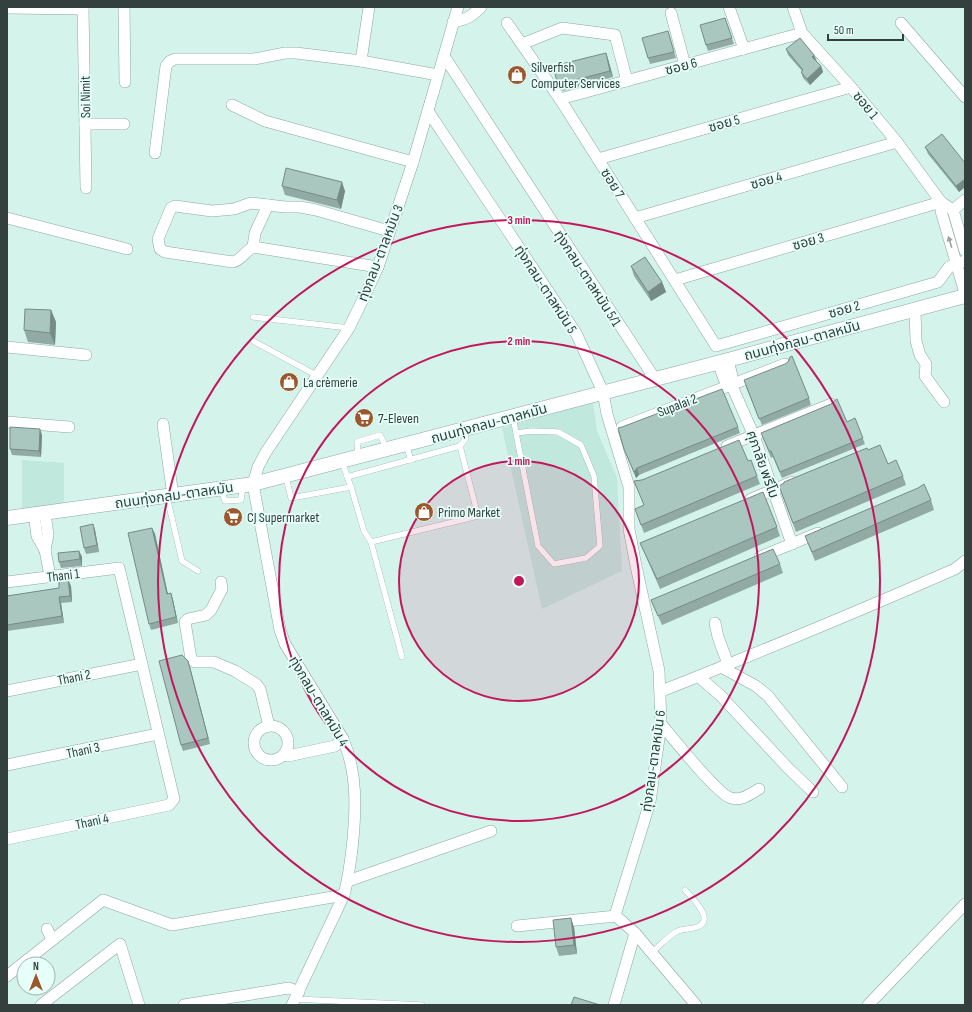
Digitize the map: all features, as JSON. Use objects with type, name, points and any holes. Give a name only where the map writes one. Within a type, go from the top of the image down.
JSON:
[{"type":"street","points":[[124,7],[125,82]]},
{"type":"street","points":[[361,61],[369,7]]},
{"type":"street","name":"ทุ่งกลม-ตาลหมัน 3","points":[[248,485],[266,452],[316,375],[349,328],[378,267],[413,162],[458,7]]},
{"type":"street","points":[[453,22],[466,20],[474,15],[481,7]]},
{"type":"street","points":[[729,7],[744,49]]},
{"type":"street","name":"ซอย 1","points":[[793,7],[802,33],[851,87],[897,142],[941,202],[953,210]]},
{"type":"street","points":[[7,8],[83,8]]},
{"type":"street","name":"Soi Nimit","points":[[83,8],[86,188]]},
{"type":"street","points":[[671,13],[685,65]]},
{"type":"street","name":"ซอย 7","points":[[507,23],[560,99],[716,346]]},
{"type":"street","points":[[901,23],[965,97]]},
{"type":"street","points":[[522,44],[562,28],[615,35],[627,81]]},
{"type":"street","name":"ซอย 6","points":[[560,99],[802,33]]},
{"type":"street","points":[[155,153],[166,66],[170,61],[254,59],[285,54],[296,54],[361,61],[438,75]]},
{"type":"street","name":"ทุ่งกลม-ตาลหมัน 5/1","points":[[444,56],[655,379]]},
{"type":"street","name":"ซอย 5","points":[[598,159],[851,87]]},
{"type":"street","points":[[232,105],[265,121],[413,162]]},
{"type":"street","name":"ทุ่งกลม-ตาลหมัน 5","points":[[428,111],[576,333],[603,392]]},
{"type":"street","points":[[85,124],[124,124]]},
{"type":"street","name":"ซอย 4","points":[[635,218],[897,142]]},
{"type":"street","points":[[965,200],[953,210],[965,251]]},
{"type":"street","name":"ซอย 1","points":[[941,202],[941,211],[961,263],[965,293]]},
{"type":"street","name":"ซอย 3","points":[[675,280],[941,202]]},
{"type":"street","points":[[378,267],[253,247],[248,249],[238,261],[233,262],[165,252],[160,249],[158,239],[171,208],[175,206],[212,211],[234,209],[251,203],[268,206],[300,207],[316,210],[389,231]]},
{"type":"street","points":[[253,247],[255,233],[268,206]]},
{"type":"street","points":[[7,218],[128,249]]},
{"type":"street","name":"ซอย 2","points":[[716,346],[938,282],[949,267],[961,263]]},
{"type":"street","name":"ถนนทุ่งกลม-ตาลหมัน","points":[[7,518],[248,485],[406,445],[965,296]]},
{"type":"street","points":[[915,310],[916,342],[920,355],[926,364],[925,376],[944,402]]},
{"type":"street","points":[[7,347],[86,355]]},
{"type":"street","name":"ศุภาลัย พรีโม","points":[[723,361],[732,376],[731,384],[754,436],[792,544]]},
{"type":"street","name":"Supalai 2","points":[[622,427],[785,364]]},
{"type":"street","name":"ทุ่งกลม-ตาลหมัน 6","points":[[603,392],[611,428],[629,487],[629,528],[659,671],[661,724],[650,802],[616,916]]},
{"type":"street","points":[[719,450],[831,404]]},
{"type":"street","points":[[7,422],[69,427]]},
{"type":"street","points":[[163,424],[170,496]]},
{"type":"street","points":[[743,502],[802,478]]},
{"type":"street","name":"ทุ่งกลม-ตาลหมัน 4","points":[[248,485],[280,630],[285,644],[344,739],[348,750],[354,780],[355,818],[348,881],[344,895],[295,999]]},
{"type":"street","points":[[39,514],[48,535],[45,550],[50,576]]},
{"type":"street","points":[[749,561],[827,530]]},
{"type":"street","points":[[660,692],[838,620],[955,569],[965,561]]},
{"type":"street","name":"Thani 1","points":[[7,582],[119,568],[142,664]]},
{"type":"street","points":[[221,582],[222,589],[211,610],[206,615],[188,619],[185,622],[191,659],[195,662],[214,662],[256,684],[260,689],[269,726]]},
{"type":"street","points":[[715,623],[725,666],[756,686],[768,696],[842,787]]},
{"type":"street","points":[[142,664],[158,734]]},
{"type":"street","name":"Thani 2","points":[[7,691],[142,664]]},
{"type":"street","points":[[699,677],[720,695],[788,768],[813,792]]},
{"type":"street","points":[[661,724],[708,779],[730,798],[744,798],[759,788]]},
{"type":"street","points":[[269,726],[275,726],[281,729],[286,735],[288,742],[287,749],[283,755],[272,760],[260,756],[254,745],[254,739],[257,733],[261,729],[269,726]]},
{"type":"street","name":"Thani 3","points":[[7,765],[158,734]]},
{"type":"street","name":"Thani 4","points":[[7,839],[169,804],[174,799],[158,734]]},
{"type":"street","points":[[283,755],[288,756],[336,746],[344,739]]},
{"type":"street","points":[[348,881],[491,831]]},
{"type":"street","points":[[7,976],[102,900],[172,925],[344,895]]},
{"type":"street","points":[[868,1005],[965,904]]},
{"type":"street","points":[[517,926],[616,916],[635,933],[696,1005]]},
{"type":"street","points":[[47,929],[52,940]]},
{"type":"street","points":[[614,1005],[635,933]]},
{"type":"street","points":[[41,1005],[120,944],[139,1005]]},
{"type":"street","points":[[184,1005],[289,988],[295,999]]},
{"type":"lane","points":[[253,317],[349,328]]},
{"type":"lane","points":[[253,341],[316,375]]},
{"type":"lane","points":[[513,416],[516,433],[538,546],[554,564],[586,558],[600,546],[594,476],[581,445],[558,432],[532,431],[516,433]]},
{"type":"lane","points":[[347,477],[460,446],[466,438],[463,429]]},
{"type":"lane","points":[[406,445],[412,460]]},
{"type":"lane","points":[[371,542],[478,516],[460,446]]},
{"type":"lane","points":[[342,461],[364,531],[371,542],[402,657]]},
{"type":"lane","points":[[286,476],[291,498],[351,487]]},
{"type":"lane","points":[[170,496],[182,561],[198,571]]},
{"type":"lane","points":[[652,952],[676,931],[696,928],[703,922],[703,912],[686,890]]},
{"type":"lane","points":[[295,999],[422,1005]]},
{"type":"shaded area","points":[[593,402],[597,431],[617,478],[622,571],[542,609],[502,428]]},
{"type":"shaded area","points":[[22,460],[64,463],[64,505],[22,510]]},
{"type":"building","points":[[725,18],[732,38],[706,45],[700,25]]},
{"type":"building","points":[[668,31],[674,52],[648,58],[642,38]]},
{"type":"building","points":[[800,38],[814,55],[812,57],[821,66],[807,79],[801,72],[803,70],[786,49]]},
{"type":"building","points":[[606,53],[610,71],[560,84],[556,78],[553,66]]},
{"type":"building","points":[[942,134],[965,163],[965,179],[956,186],[925,147]]},
{"type":"building","points":[[286,168],[342,182],[337,200],[282,186]]},
{"type":"building","points":[[645,257],[662,282],[648,292],[631,266]]},
{"type":"building","points":[[25,309],[51,310],[50,333],[24,330]]},
{"type":"building","points":[[792,356],[809,398],[759,419],[744,380],[785,364]]},
{"type":"building","points":[[722,389],[738,427],[637,468],[634,472],[624,449],[618,428]]},
{"type":"building","points":[[837,399],[847,422],[855,418],[863,438],[780,472],[761,433],[831,404]]},
{"type":"building","points":[[10,427],[40,429],[39,451],[10,449]]},
{"type":"building","points":[[739,440],[748,461],[751,460],[757,476],[641,525],[635,509],[644,505],[634,481],[642,480]]},
{"type":"building","points":[[880,445],[888,464],[896,460],[903,476],[793,523],[779,486],[784,482],[867,448],[868,450]]},
{"type":"building","points":[[924,484],[931,500],[812,552],[805,536],[918,488]]},
{"type":"building","points":[[763,492],[777,527],[657,579],[640,543]]},
{"type":"building","points":[[93,524],[97,545],[84,548],[80,527]]},
{"type":"building","points":[[152,528],[167,594],[171,593],[176,617],[149,624],[128,533]]},
{"type":"building","points":[[773,549],[780,564],[658,616],[651,600]]},
{"type":"building","points":[[79,551],[80,559],[59,562],[58,553]]},
{"type":"building","points":[[68,579],[70,596],[59,597],[62,616],[7,625],[7,596],[59,588],[59,580]]},
{"type":"building","points":[[182,655],[188,661],[208,738],[181,745],[159,661]]},
{"type":"building","points":[[571,918],[574,945],[556,947],[553,920]]},
{"type":"building","points":[[574,997],[600,1005],[571,1005]]},
{"type":"place","name":"Silverfish Computer Services","points":[[517,75]]},
{"type":"place","name":"La crèmerie","points":[[289,382]]},
{"type":"place","name":"7-Eleven","points":[[364,418]]},
{"type":"place","name":"Primo Market","points":[[424,512]]},
{"type":"place","name":"CJ Supermarket","points":[[233,517]]}]
